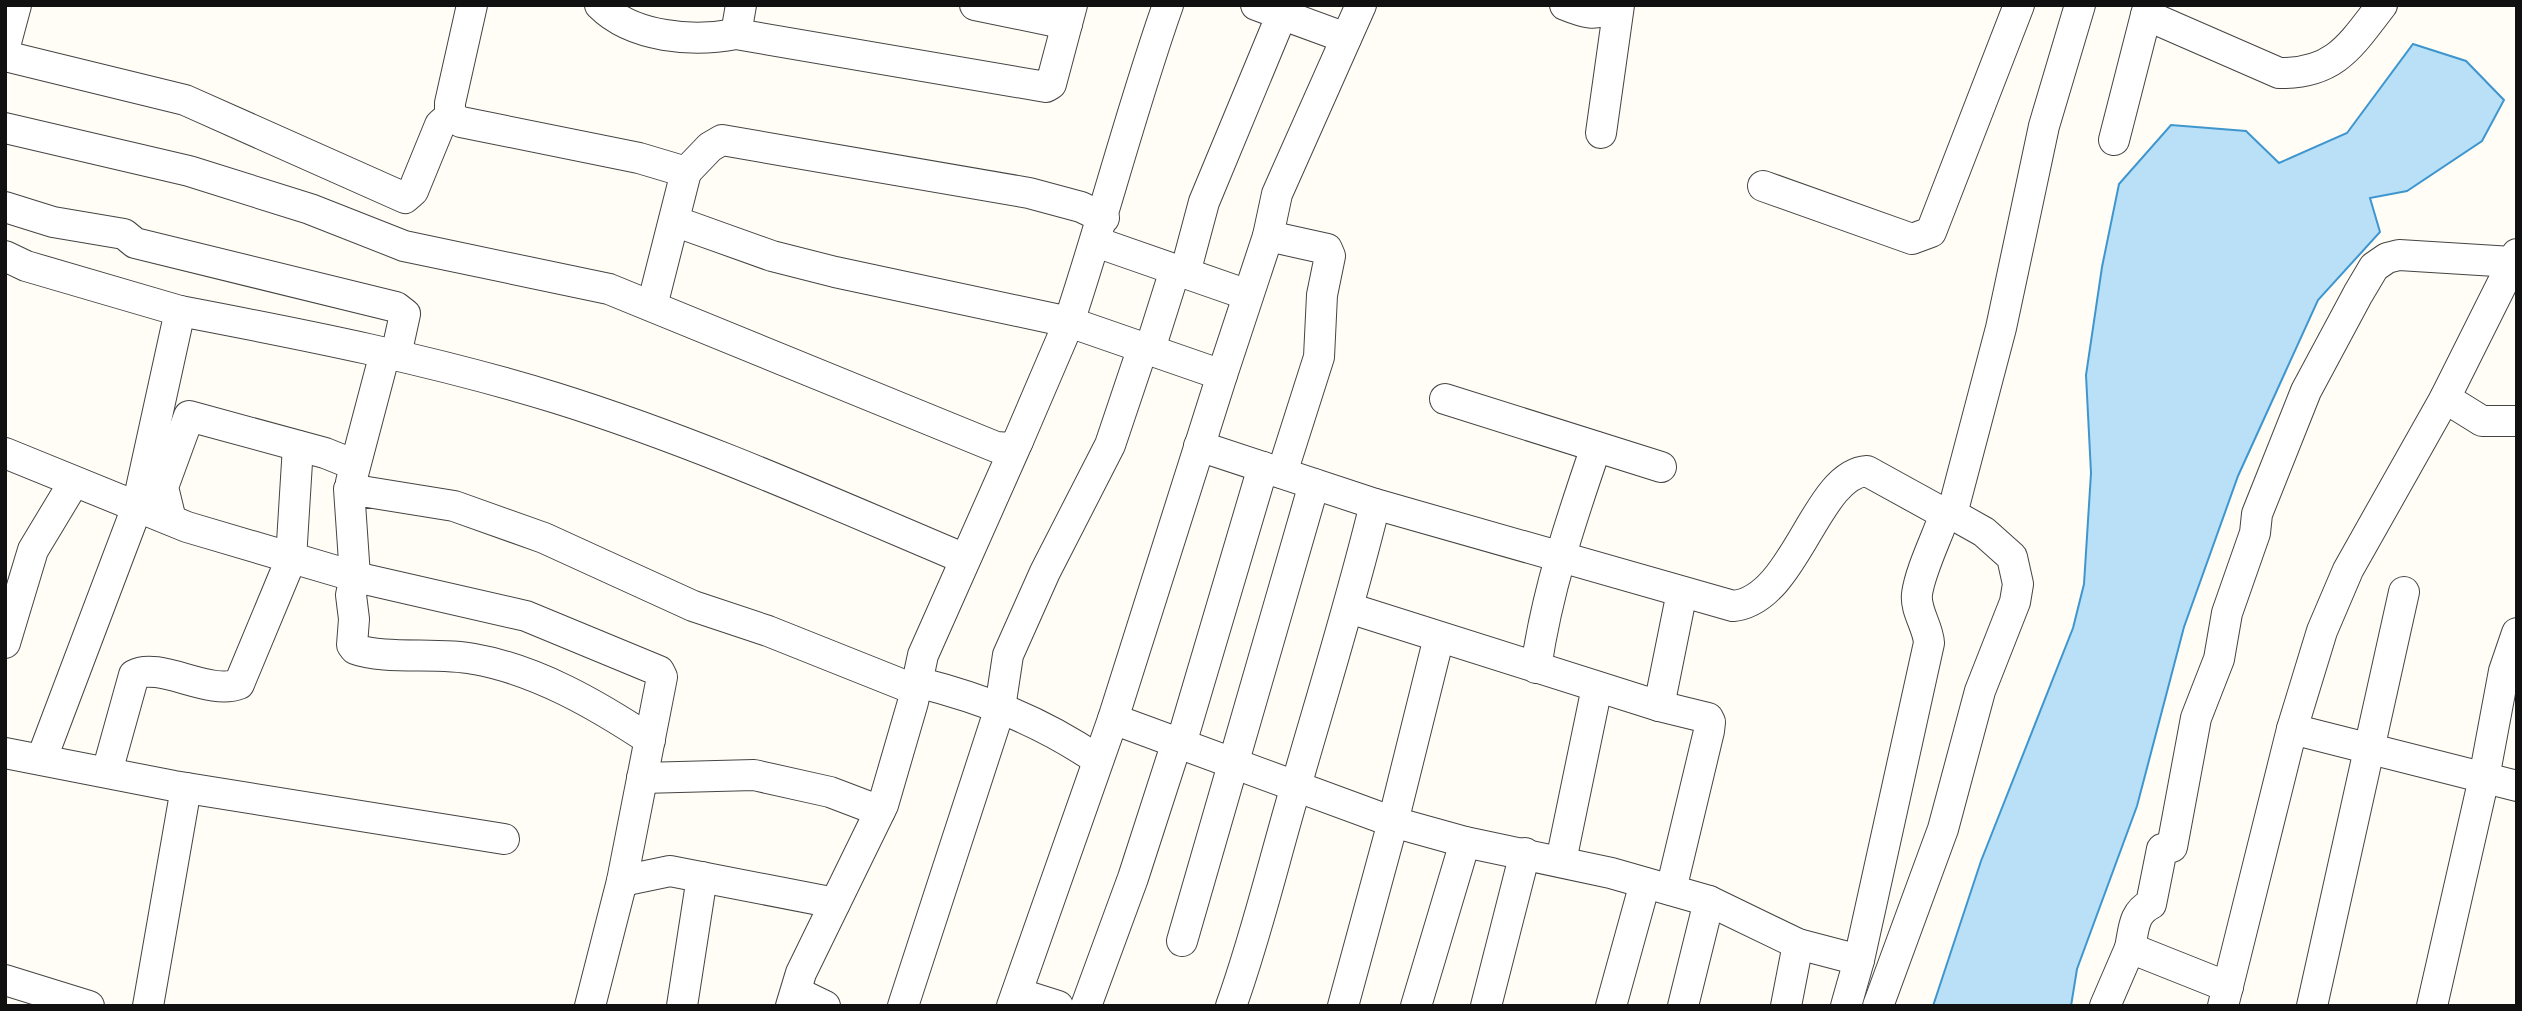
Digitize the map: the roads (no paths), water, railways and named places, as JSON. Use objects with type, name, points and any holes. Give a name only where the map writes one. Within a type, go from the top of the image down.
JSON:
[{"type":"street","points":[[5,46],[16,5]]},
{"type":"street","points":[[5,56],[185,100],[405,198],[413,191],[440,125],[450,116],[450,103],[472,5]]},
{"type":"street","points":[[600,5],[617,17],[651,31],[682,38],[705,40],[738,19],[1046,87],[1051,84],[1069,15],[975,5]]},
{"type":"street","points":[[825,1006],[793,999],[801,973],[891,785],[923,655],[1069,322],[1100,230],[1140,84],[1168,5]]},
{"type":"street","points":[[1058,1006],[1015,999],[1113,719],[1268,236],[1277,194],[1360,5]]},
{"type":"street","points":[[1565,5],[1592,13],[1614,5]]},
{"type":"street","points":[[1601,133],[1619,5]]},
{"type":"street","points":[[1763,186],[1912,239],[1931,232],[2019,5]]},
{"type":"street","points":[[1846,1006],[1859,960],[1929,643],[1927,625],[1918,609],[1917,594],[1948,514],[2001,328],[2044,126],[2080,5]]},
{"type":"street","points":[[2114,140],[2147,10],[2278,74],[2292,74],[2332,63],[2348,50],[2382,5]]},
{"type":"street","points":[[903,1006],[1000,708],[1008,655],[1017,631],[1110,444],[1180,272],[1269,10],[1346,38]]},
{"type":"street","points":[[450,116],[461,122],[639,158],[686,172]]},
{"type":"street","points":[[5,128],[189,171],[310,209],[404,246],[609,289],[996,447],[1011,448],[1018,441]]},
{"type":"street","points":[[652,306],[686,172],[710,147],[722,140],[1029,193],[1081,207],[1100,230],[1180,272],[1248,295]]},
{"type":"street","points":[[5,207],[53,222],[124,234],[135,243],[396,307],[405,314],[352,477],[355,576],[351,595],[354,619],[352,645],[355,649],[474,659],[512,668],[600,708],[650,740]]},
{"type":"street","points":[[674,221],[772,256],[1069,322],[1222,374]]},
{"type":"street","points":[[1086,1006],[1133,878],[1273,470],[1319,356],[1322,295],[1330,256],[1327,249],[1268,236]]},
{"type":"street","points":[[2105,1006],[2130,948],[2137,914],[2143,907],[2151,904],[2162,849],[2172,847],[2196,718],[2219,659],[2227,613],[2255,533],[2258,514],[2306,391],[2358,294],[2374,268],[2387,258],[2399,255],[2514,258],[2445,398],[2348,570],[2322,631],[2292,729],[2225,996],[2130,948]]},
{"type":"street","points":[[5,256],[26,266],[180,311],[391,354],[556,398],[685,442],[965,559]]},
{"type":"street","points":[[42,758],[137,507],[180,311]]},
{"type":"street","points":[[2445,398],[2482,421],[2517,421]]},
{"type":"street","points":[[1445,399],[1661,467]]},
{"type":"street","points":[[170,520],[163,487],[189,416],[299,446],[352,477],[454,506],[544,538],[693,606],[917,686],[979,698],[1068,740],[1098,760]]},
{"type":"street","points":[[107,772],[134,675],[139,672],[157,674],[219,686],[239,684],[291,559],[299,446]]},
{"type":"street","points":[[1199,446],[1375,504],[1733,606],[1747,605],[1759,596],[1800,548],[1839,482],[1855,472],[1867,471],[1984,532],[2012,557],[2018,584],[2015,602],[1980,691],[1944,829],[1878,1006]]},
{"type":"street","points":[[1536,668],[1544,613],[1559,558],[1596,447]]},
{"type":"street","points":[[5,453],[170,520],[291,559],[526,616],[659,671],[662,677],[622,881],[590,1006]]},
{"type":"street","points":[[5,643],[33,550],[74,482]]},
{"type":"street","points":[[1182,940],[1314,484]]},
{"type":"street","points":[[1231,1006],[1252,948],[1295,787],[1349,608],[1375,504]]},
{"type":"street","points":[[1658,706],[1682,592]]},
{"type":"street","points":[[2312,1006],[2404,592]]},
{"type":"street","points":[[1349,608],[1658,706],[1707,718],[1710,722],[1658,886],[1611,1006]]},
{"type":"street","points":[[2432,1006],[2484,778],[2504,671],[2517,633]]},
{"type":"street","points":[[1343,1006],[1394,822],[1439,637]]},
{"type":"street","points":[[1561,861],[1597,687]]},
{"type":"street","points":[[1113,719],[1394,822],[1465,842],[1561,861],[1709,901],[1798,944],[1859,960]]},
{"type":"street","points":[[2292,729],[2517,786]]},
{"type":"street","points":[[5,753],[42,758],[186,788],[504,839]]},
{"type":"street","points":[[642,779],[754,775],[830,792],[880,811]]},
{"type":"street","points":[[148,1006],[186,788]]},
{"type":"street","points":[[1416,1006],[1465,842]]},
{"type":"street","points":[[1486,1006],[1525,853]]},
{"type":"street","points":[[622,881],[670,871],[835,903]]},
{"type":"street","points":[[682,1006],[702,877]]},
{"type":"street","points":[[1682,1006],[1709,901]]},
{"type":"street","points":[[1786,1006],[1798,944]]},
{"type":"street","points":[[5,980],[89,1006]]},
{"type":"water","points":[[2413,44],[2466,61],[2504,100],[2482,141],[2407,191],[2370,198],[2380,232],[2318,300],[2238,476],[2184,627],[2137,806],[2077,969],[2071,1006],[1933,1006],[1981,861],[2073,628],[2084,584],[2091,473],[2086,375],[2102,267],[2119,184],[2171,125],[2246,131],[2279,163],[2347,133]]}]
